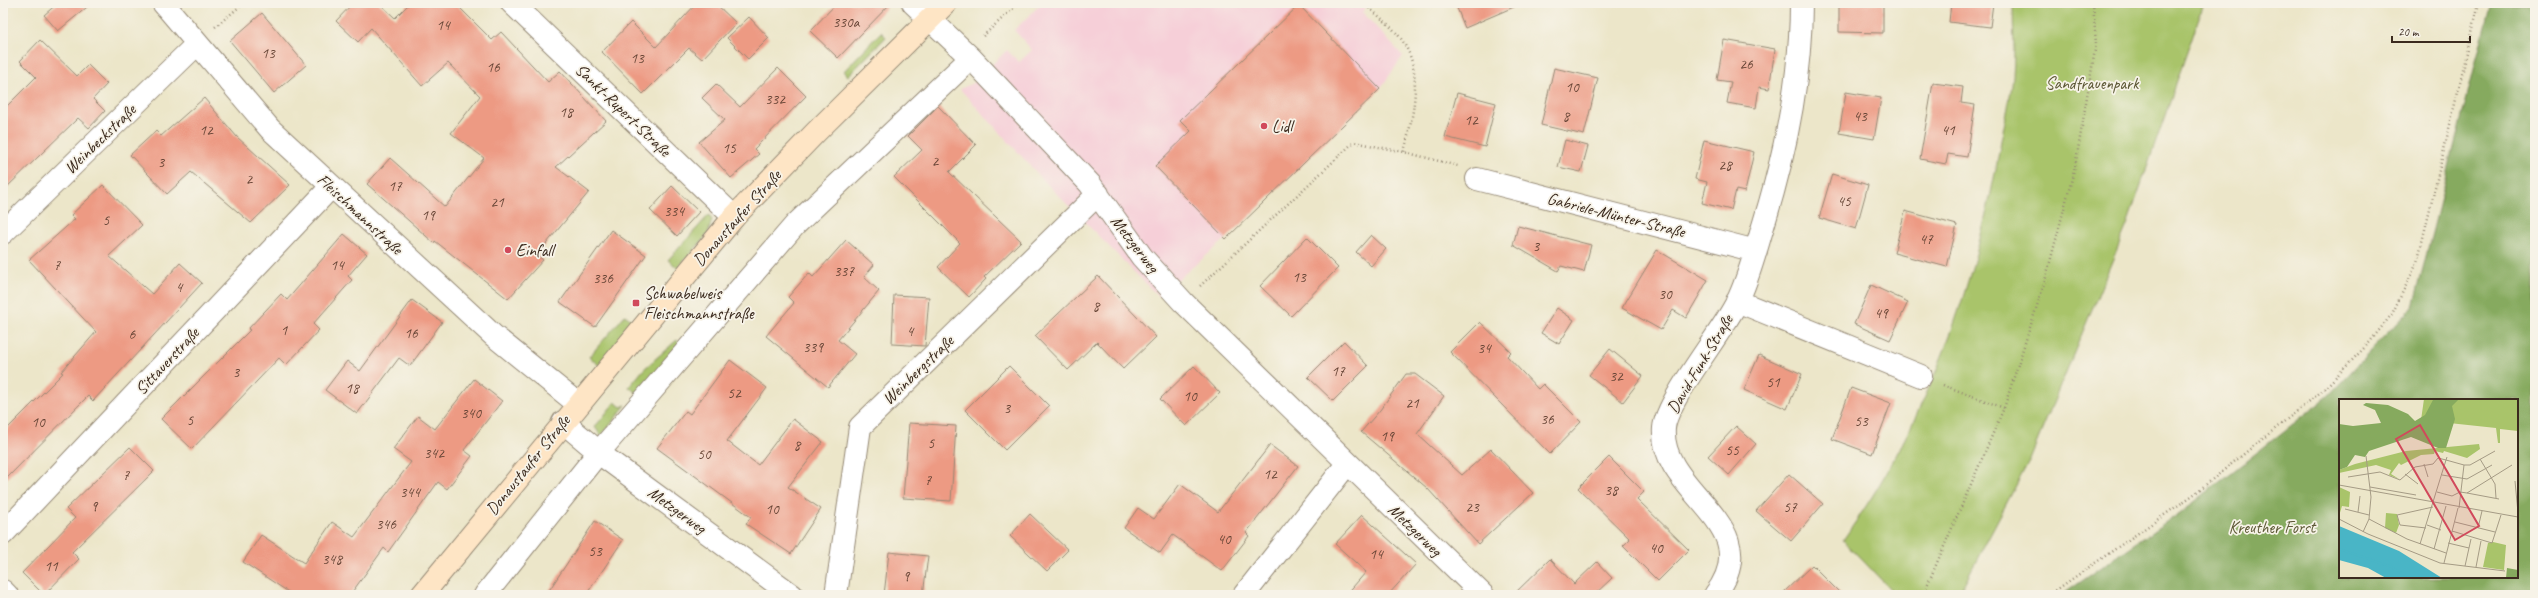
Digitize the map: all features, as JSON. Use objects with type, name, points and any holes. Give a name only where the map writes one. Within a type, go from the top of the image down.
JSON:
[{"type":"main road","name":"Donaustaufer Straße","points":[[422,595],[563,422],[734,217],[929,18],[946,3]]},
{"type":"street","name":"Fleischmannstraße","points":[[163,3],[270,129],[494,336],[578,404]]},
{"type":"street","name":"Sankt-Rupert-Straße","points":[[512,3],[734,217]]},
{"type":"street","name":"Metzgerweg","points":[[913,3],[968,56],[1098,194],[1142,257],[1183,302],[1347,464],[1483,595]]},
{"type":"street","name":"David-Funk-Straße","points":[[1715,595],[1725,582],[1731,558],[1726,532],[1678,473],[1666,449],[1664,427],[1674,401],[1722,329],[1737,301],[1756,250],[1775,186],[1793,103],[1801,50],[1801,3]]},
{"type":"street","name":"Weinbeckstraße","points":[[3,233],[197,44]]},
{"type":"street","points":[[485,595],[599,452],[795,225],[968,56]]},
{"type":"street","name":"Gabriele-Münter-Straße","points":[[1477,179],[1756,250]]},
{"type":"street","name":"Sittauerstraße","points":[[3,534],[331,187]]},
{"type":"street","name":"Weinbergstraße","points":[[836,595],[860,427],[1098,194]]},
{"type":"street","name":"David-Funk-Straße","points":[[1737,301],[1920,376]]},
{"type":"street","name":"Metzgerweg","points":[[563,422],[599,452],[792,595]]},
{"type":"street","points":[[1244,595],[1347,464]]},
{"type":"street","points":[[3,591],[7,595]]},
{"type":"path","points":[[197,44],[244,3]]},
{"type":"path","points":[[968,56],[1019,3]]},
{"type":"path","points":[[1364,3],[1406,47],[1414,78],[1414,107],[1404,152]]},
{"type":"path","points":[[1923,595],[2004,408],[2045,281],[2075,167],[2096,44],[2093,3]]},
{"type":"path","points":[[2049,595],[2193,495],[2322,392],[2369,343],[2392,314],[2417,263],[2479,3]]},
{"type":"path","points":[[1183,302],[1354,142],[1404,152],[1458,166],[1477,179]]},
{"type":"path","points":[[1920,376],[2004,408]]},
{"type":"shaded area","points":[[1042,3],[1370,3],[1362,12],[1403,56],[1380,89],[1226,239],[1158,296],[1047,184],[960,89],[973,83],[1007,50],[1019,62],[1032,50],[1014,30]]},
{"type":"green space","name":"Sandfrauenpark","points":[[2013,3],[2204,3],[2127,225],[2030,459],[1958,595],[1887,595],[1891,590],[1843,540],[1873,495],[1900,449],[1924,400],[1963,299],[1991,194],[2011,92],[2014,58]]},
{"type":"green space","name":"Kreuther Forst","points":[[2491,3],[2535,3],[2535,595],[2062,595],[2193,503],[2327,397],[2413,307]]},
{"type":"green space","points":[[881,32],[886,37],[848,76],[844,71]]},
{"type":"green space","points":[[709,215],[712,220],[708,234],[678,268],[668,260]]},
{"type":"green space","points":[[625,315],[635,323],[600,366],[589,357]]},
{"type":"green space","points":[[677,340],[679,342],[644,398],[629,387],[644,369]]},
{"type":"green space","points":[[615,402],[621,407],[626,405],[601,436],[595,427]]},
{"type":"building","points":[[58,3],[92,3],[58,31],[44,15]]},
{"type":"building","points":[[353,3],[379,3],[395,18],[410,3],[455,3],[492,40],[501,32],[548,82],[560,71],[606,121],[556,167],[589,192],[537,255],[543,260],[508,299],[435,241],[434,243],[367,184],[390,158],[445,207],[484,158],[451,133],[480,96],[448,63],[422,86],[371,28],[358,42],[336,21]]},
{"type":"building","points":[[697,3],[715,3],[736,23],[702,59],[689,48],[643,94],[602,52],[631,22],[656,47]]},
{"type":"building","points":[[837,3],[891,3],[838,58],[810,31]]},
{"type":"building","points":[[1455,3],[1523,3],[1465,28]]},
{"type":"building","points":[[1839,3],[1883,3],[1883,33],[1839,32]]},
{"type":"building","points":[[1951,3],[1993,3],[1990,27],[1949,22]]},
{"type":"building","name":"Lidl","points":[[1299,5],[1380,89],[1226,239],[1155,166],[1191,131],[1180,120]]},
{"type":"building","points":[[262,13],[306,65],[274,93],[230,41]]},
{"type":"building","points":[[749,17],[769,38],[748,59],[727,38]]},
{"type":"building","points":[[40,40],[77,76],[88,65],[107,84],[93,99],[105,111],[89,128],[78,118],[3,191],[3,110],[36,77],[20,61]]},
{"type":"building","points":[[1724,40],[1775,49],[1769,89],[1759,87],[1756,108],[1727,103],[1731,82],[1717,80]]},
{"type":"building","points":[[778,68],[806,96],[754,149],[759,154],[731,178],[699,142],[725,120],[702,98],[716,84],[740,107]]},
{"type":"building","points":[[1554,68],[1598,78],[1584,135],[1541,125]]},
{"type":"building","points":[[1933,83],[1963,87],[1961,103],[1975,105],[1967,157],[1948,154],[1946,164],[1920,159]]},
{"type":"building","points":[[1846,92],[1881,98],[1874,139],[1839,133]]},
{"type":"building","points":[[1457,93],[1496,103],[1485,147],[1445,137]]},
{"type":"building","points":[[204,98],[237,137],[290,185],[251,223],[191,172],[167,194],[130,155],[156,131],[161,136]]},
{"type":"building","points":[[938,106],[976,145],[949,172],[1021,241],[984,277],[986,279],[969,297],[938,267],[960,243],[894,177],[922,150],[908,136]]},
{"type":"building","points":[[1565,140],[1588,146],[1581,172],[1558,167]]},
{"type":"building","points":[[1704,140],[1754,152],[1745,192],[1736,190],[1731,210],[1702,203],[1707,182],[1695,179]]},
{"type":"building","points":[[1832,174],[1868,185],[1856,229],[1819,218]]},
{"type":"building","points":[[103,185],[142,225],[109,256],[152,294],[180,263],[202,283],[93,401],[88,396],[3,482],[3,433],[63,373],[61,372],[96,332],[29,260],[75,219],[71,215]]},
{"type":"building","points":[[672,186],[699,212],[677,236],[650,210]]},
{"type":"building","points":[[1905,211],[1957,225],[1947,267],[1894,253]]},
{"type":"building","points":[[1518,226],[1591,245],[1584,272],[1561,266],[1558,271],[1513,245]]},
{"type":"building","points":[[611,230],[646,255],[595,327],[560,302]]},
{"type":"building","points":[[344,234],[367,254],[348,276],[352,280],[313,324],[319,330],[286,365],[279,358],[192,449],[161,419],[250,330],[248,329],[281,294],[287,300]]},
{"type":"building","points":[[1371,235],[1386,249],[1371,266],[1356,252]]},
{"type":"building","points":[[1307,237],[1338,268],[1291,316],[1260,286]]},
{"type":"building","points":[[846,240],[874,265],[864,277],[879,291],[838,340],[855,354],[828,387],[766,336],[794,303],[788,297],[809,273],[813,277]]},
{"type":"building","points":[[1657,250],[1708,280],[1686,318],[1673,310],[1661,330],[1622,308]]},
{"type":"building","points":[[1098,276],[1156,337],[1123,369],[1097,342],[1068,370],[1035,336]]},
{"type":"building","points":[[1871,285],[1908,302],[1890,340],[1854,324]]},
{"type":"building","points":[[894,295],[929,297],[925,346],[892,344]]},
{"type":"building","points":[[412,300],[442,322],[410,366],[399,358],[357,414],[325,390],[347,361],[360,371]]},
{"type":"building","points":[[1557,308],[1574,320],[1559,344],[1541,333]]},
{"type":"building","points":[[1480,322],[1511,352],[1507,356],[1538,389],[1543,384],[1581,422],[1550,454],[1450,352]]},
{"type":"building","points":[[1344,341],[1368,366],[1333,401],[1308,377]]},
{"type":"building","points":[[1610,349],[1643,376],[1623,402],[1589,375]]},
{"type":"building","points":[[1759,355],[1802,374],[1787,409],[1744,390]]},
{"type":"building","points":[[730,360],[767,388],[727,441],[758,465],[793,419],[823,442],[788,487],[821,509],[791,554],[746,524],[751,517],[657,448],[686,411],[690,414]]},
{"type":"building","points":[[1009,366],[1049,406],[1005,450],[965,410]]},
{"type":"building","points":[[1194,366],[1220,393],[1186,426],[1160,399]]},
{"type":"building","points":[[1406,374],[1415,374],[1444,396],[1417,434],[1462,475],[1491,449],[1533,493],[1478,544],[1427,488],[1361,432],[1380,410]]},
{"type":"building","points":[[474,379],[502,401],[464,450],[472,456],[447,489],[438,482],[388,552],[384,548],[350,595],[293,595],[243,562],[261,535],[304,563],[332,522],[354,537],[411,462],[393,449],[418,416],[435,429]]},
{"type":"building","points":[[1851,388],[1891,403],[1872,454],[1832,439]]},
{"type":"building","points":[[909,423],[956,426],[951,501],[903,498]]},
{"type":"building","points":[[1736,426],[1756,444],[1729,475],[1708,456]]},
{"type":"building","points":[[1270,445],[1298,466],[1246,533],[1249,536],[1222,571],[1173,535],[1160,553],[1124,528],[1138,508],[1154,519],[1180,484],[1218,512]]},
{"type":"building","points":[[130,447],[154,471],[72,552],[79,559],[44,595],[22,573],[75,518],[66,509]]},
{"type":"building","points":[[1609,457],[1644,492],[1637,499],[1689,550],[1658,581],[1623,546],[1630,539],[1578,488]]},
{"type":"building","points":[[1789,474],[1823,504],[1791,541],[1756,511]]},
{"type":"building","points":[[1030,514],[1068,550],[1047,571],[1010,536]]},
{"type":"building","points":[[1362,515],[1416,564],[1388,595],[1346,595],[1366,572],[1335,544]]},
{"type":"building","points":[[595,521],[623,540],[586,595],[546,595]]},
{"type":"building","points":[[889,552],[928,556],[923,595],[884,595]]},
{"type":"building","points":[[1550,559],[1574,584],[1597,562],[1612,578],[1594,595],[1513,595]]},
{"type":"building","points":[[1812,565],[1842,595],[1781,595]]},
{"type":"place","name":"Lidl","points":[[1264,126]]},
{"type":"place","name":"Einfall","points":[[508,250]]},
{"type":"place","name":"Schwabelweis Fleischmannstraße","points":[[636,303]]}]
